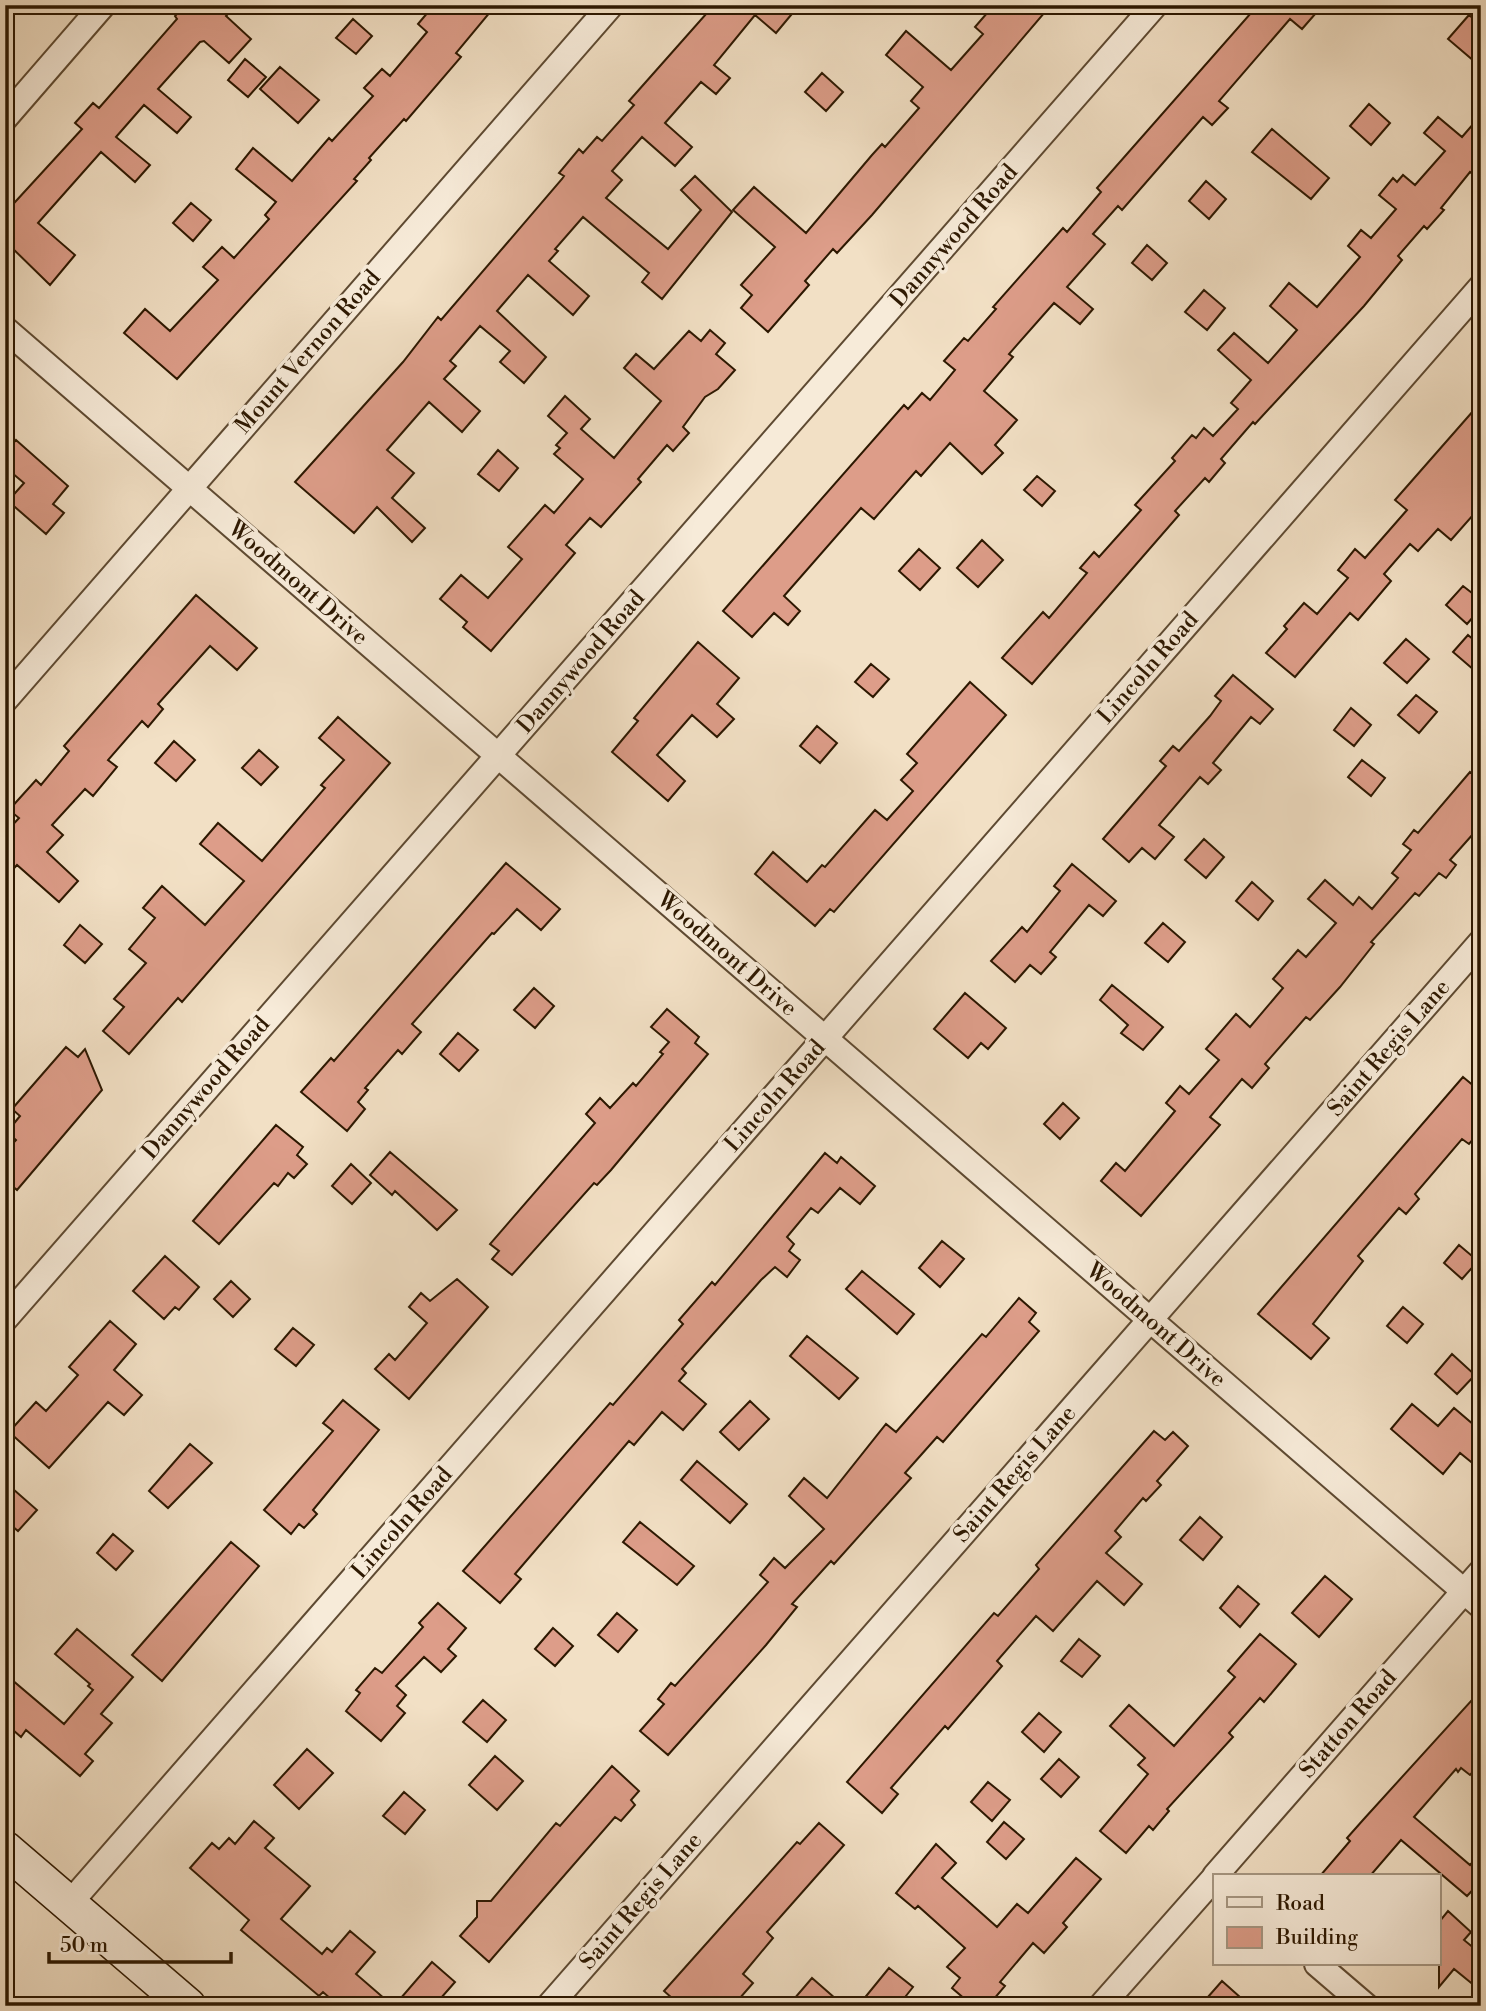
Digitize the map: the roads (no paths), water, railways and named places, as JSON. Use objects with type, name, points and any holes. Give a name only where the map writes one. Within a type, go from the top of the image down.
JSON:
[{"type":"street","points":[[5,118],[103,5]]},
{"type":"street","name":"Mount Vernon Road","points":[[5,700],[611,5]]},
{"type":"street","name":"Dannywood Road","points":[[5,1319],[1155,5]]},
{"type":"street","name":"Lincoln Road","points":[[69,1904],[1481,287]]},
{"type":"street","name":"Woodmont Drive","points":[[5,329],[1472,1599]]},
{"type":"street","name":"Saint Regis Lane","points":[[549,2006],[1481,943]]},
{"type":"street","name":"Statton Road","points":[[1218,1874],[1472,1599],[1481,1572]]},
{"type":"street","points":[[5,1849],[188,2006]]},
{"type":"street","name":"Statton Road","points":[[1101,2006],[1213,1879]]},
{"type":"street","points":[[1319,1966],[1366,2006]]}]
